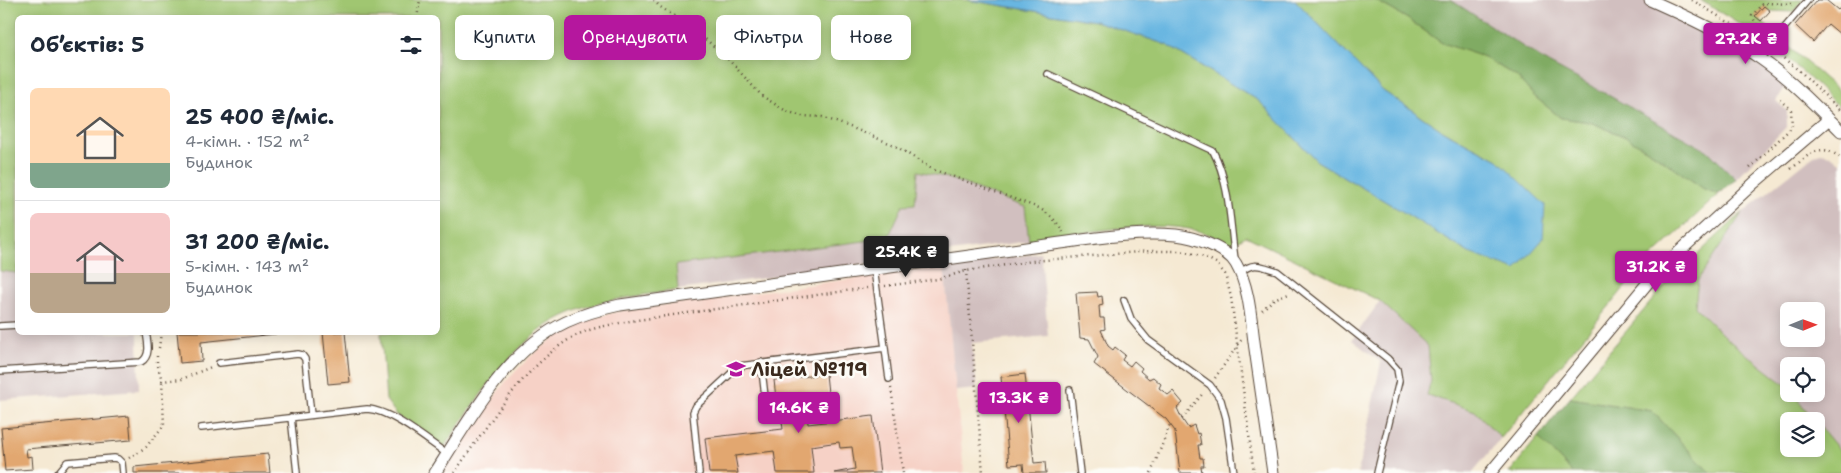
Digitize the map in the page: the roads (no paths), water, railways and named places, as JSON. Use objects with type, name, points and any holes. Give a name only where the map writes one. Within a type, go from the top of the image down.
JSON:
[{"type":"street","points":[[1650,0],[1718,33],[1761,59],[1793,84],[1841,131]]},
{"type":"street","points":[[1490,473],[1655,274],[1754,183],[1829,119]]},
{"type":"street","points":[[435,473],[482,401],[501,376],[525,350],[564,323],[590,312],[620,305],[965,256],[1110,236],[1151,234],[1178,235],[1207,243],[1224,252],[1238,268],[1250,314],[1273,473]]},
{"type":"lane","points":[[1761,59],[1768,46],[1808,0]]},
{"type":"lane","points":[[1048,74],[1213,151],[1219,163],[1224,182],[1238,268],[1258,265],[1277,271],[1388,358],[1397,370],[1400,382],[1377,473]]},
{"type":"lane","points":[[874,269],[889,379]]},
{"type":"lane","points":[[1124,300],[1131,320],[1148,340],[1210,385],[1221,400],[1226,418],[1234,473]]},
{"type":"lane","points":[[0,326],[15,325]]},
{"type":"lane","points":[[0,371],[140,362],[147,355],[146,335]]},
{"type":"lane","points":[[699,473],[693,412],[696,406],[739,366],[885,348]]},
{"type":"lane","points":[[219,363],[302,355],[311,415]]},
{"type":"lane","points":[[761,362],[767,414]]},
{"type":"lane","points":[[1070,390],[1080,473]]},
{"type":"lane","points":[[201,428],[376,409],[448,454]]},
{"type":"lane","points":[[292,417],[297,473]]},
{"type":"lane","points":[[58,473],[67,462],[114,458],[122,463],[123,473]]},
{"type":"water","points":[[968,0],[1295,0],[1383,91],[1443,131],[1498,160],[1545,205],[1543,239],[1516,270],[1469,253],[1317,161],[1259,101],[1167,45],[1095,21]]},
{"type":"place","name":"Ліцей №119","points":[[736,369]]}]
